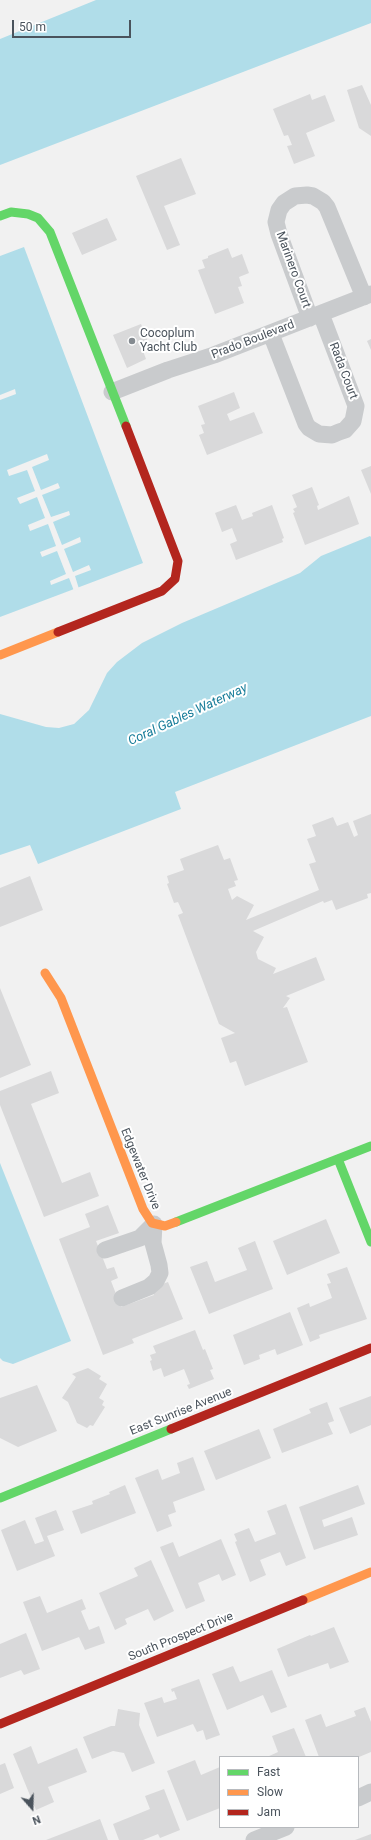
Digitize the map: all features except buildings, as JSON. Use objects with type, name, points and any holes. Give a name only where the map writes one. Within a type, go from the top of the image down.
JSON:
[{"type":"street","name":"Marinero Court","points":[[316,316],[279,234],[276,222],[279,210],[284,203],[295,196],[313,196],[323,202],[327,207],[367,296]]},
{"type":"street","points":[[0,216],[11,212],[28,214],[42,221],[50,232],[176,552],[178,561],[175,579],[170,586],[153,596],[0,655]]},
{"type":"street","name":"Prado Boulevard","points":[[112,392],[168,370],[270,334],[367,296]]},
{"type":"street","name":"Rada Court","points":[[270,334],[306,424],[309,428],[319,434],[332,434],[345,430],[353,421],[356,406],[316,316]]},
{"type":"street","name":"Edgewater Drive","points":[[45,973],[61,998],[143,1209],[149,1220],[154,1224],[165,1226],[371,1146]]},
{"type":"street","points":[[338,1159],[371,1242]]},
{"type":"street","points":[[105,1250],[140,1238],[154,1224]]},
{"type":"street","points":[[122,1298],[149,1286],[156,1280],[160,1273],[160,1265],[153,1243],[154,1224]]},
{"type":"street","name":"East Sunrise Avenue","points":[[0,1498],[371,1348]]},
{"type":"street","points":[[0,1487],[21,1490]]},
{"type":"street","name":"South Prospect Drive","points":[[0,1724],[371,1572]]},
{"type":"street","points":[[359,1798],[371,1792]]},
{"type":"street","points":[[254,1840],[284,1828]]},
{"type":"water","points":[[96,0],[371,0],[371,23],[0,165],[0,39]]},
{"type":"water","points":[[24,247],[143,563],[0,617],[0,256]]},
{"type":"water","name":"Coral Gables Waterway","points":[[370,536],[371,716],[175,792],[181,809],[38,864],[30,845],[0,855],[0,714],[46,727],[59,728],[74,724],[89,710],[107,673],[117,662],[142,643],[182,623],[300,573],[321,556]]},
{"type":"water","points":[[0,1163],[71,1341],[13,1364],[3,1361],[0,1358]]},
{"type":"pier","points":[[15,389],[16,394],[0,400],[0,395]]},
{"type":"pier","points":[[47,454],[49,460],[32,467],[41,490],[58,483],[60,488],[42,495],[51,517],[69,511],[70,515],[53,522],[62,545],[80,537],[81,542],[64,549],[73,572],[89,565],[91,570],[75,576],[79,589],[74,591],[69,578],[51,585],[50,581],[66,574],[57,551],[42,557],[40,552],[56,546],[48,524],[30,531],[28,525],[45,518],[37,497],[20,504],[17,498],[35,491],[27,470],[9,476],[7,470]]},
{"type":"traffic: fast","points":[[0,216],[11,212],[28,214],[38,218],[50,232],[126,426]]},
{"type":"traffic: fast","points":[[176,1222],[371,1146]]},
{"type":"traffic: fast","points":[[338,1159],[371,1242]]},
{"type":"traffic: fast","points":[[0,1498],[171,1429]]},
{"type":"traffic: slow","points":[[0,655],[58,632]]},
{"type":"traffic: slow","points":[[45,973],[61,998],[143,1209],[152,1223],[165,1226],[176,1222]]},
{"type":"traffic: slow","points":[[303,1600],[371,1572]]},
{"type":"traffic: jam","points":[[58,632],[162,591],[175,579],[178,561],[126,426]]},
{"type":"traffic: jam","points":[[171,1429],[371,1348]]},
{"type":"traffic: jam","points":[[0,1724],[303,1600]]},
{"type":"place","name":"Cocoplum Yacht Club","points":[[132,341]]}]
